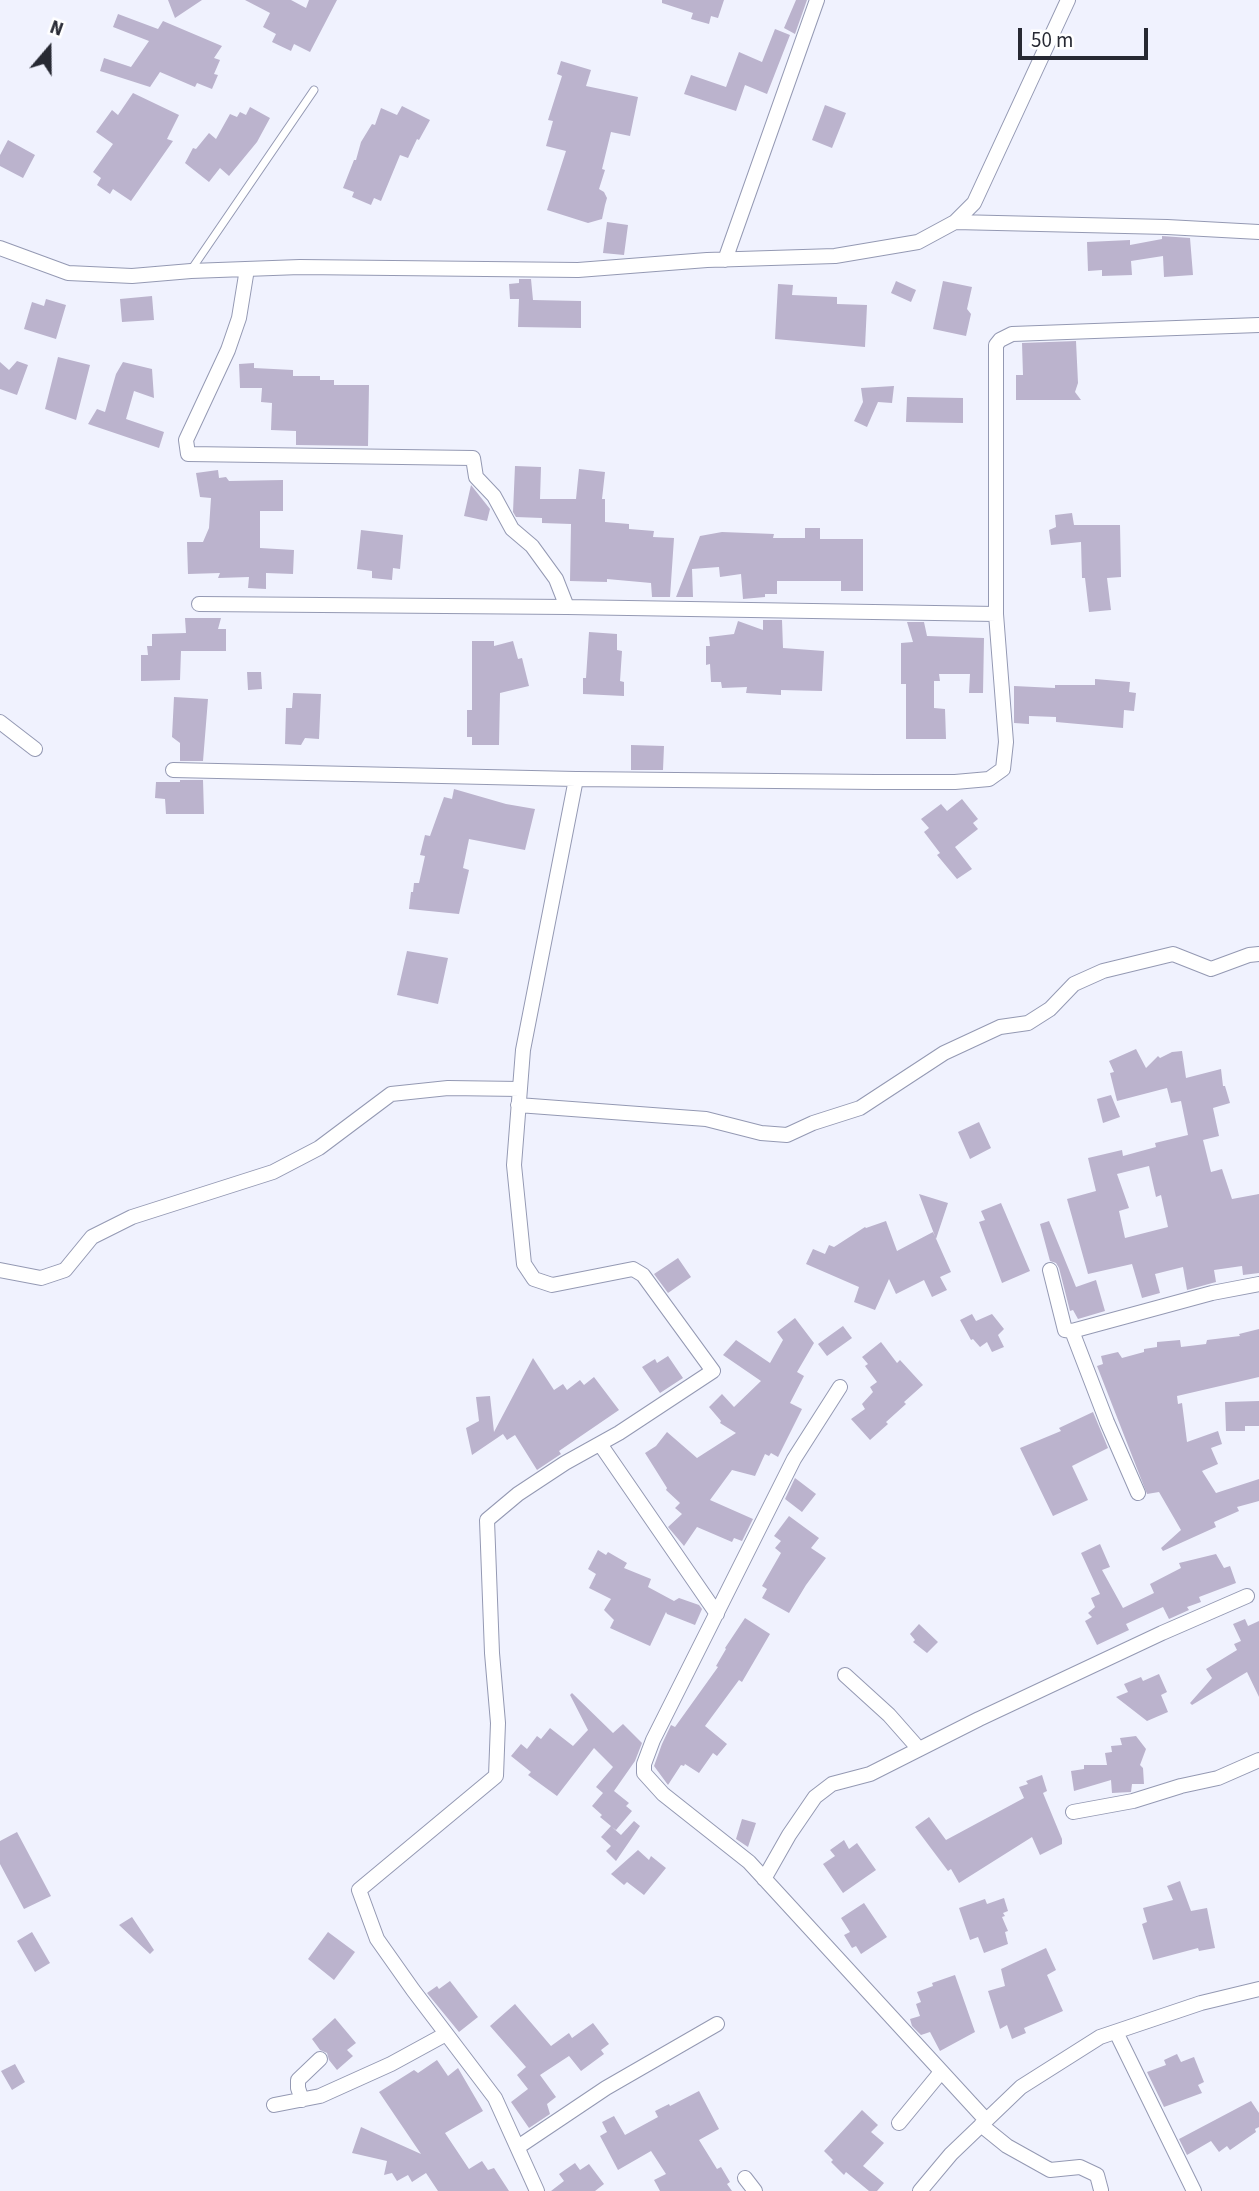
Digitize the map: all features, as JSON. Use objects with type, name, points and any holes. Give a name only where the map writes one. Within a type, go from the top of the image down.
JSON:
[{"type":"street","points":[[725,260],[817,0]]},
{"type":"street","points":[[0,248],[68,273],[132,276],[314,267],[578,270],[847,254],[918,242],[955,222],[974,203],[1068,0]]},
{"type":"street","points":[[955,222],[1259,232]]},
{"type":"street","points":[[247,269],[239,318],[228,350],[186,440],[188,454],[473,458],[476,477],[494,496],[512,529],[532,546],[556,579],[567,607]]},
{"type":"street","points":[[173,770],[576,779],[955,782],[989,779],[1003,769],[1006,742],[996,614],[996,345],[1012,334],[1259,325]]},
{"type":"street","points":[[199,604],[996,614]]},
{"type":"street","points":[[0,722],[35,749]]},
{"type":"street","points":[[537,2191],[495,2098],[377,1939],[359,1890],[496,1776],[498,1723],[492,1653],[488,1520],[518,1494],[713,1371],[643,1275],[633,1269],[551,1285],[534,1279],[524,1264],[514,1165],[523,1050],[576,779]]},
{"type":"street","points":[[519,1105],[706,1119],[761,1133],[787,1135],[813,1123],[860,1108],[944,1053],[1000,1027],[1028,1023],[1050,1009],[1074,984],[1103,971],[1173,954],[1211,969],[1259,954]]},
{"type":"street","points":[[0,1270],[41,1278],[65,1269],[92,1237],[132,1217],[273,1172],[319,1148],[391,1094],[448,1088],[520,1089]]},
{"type":"street","points":[[1050,1270],[1065,1330],[1072,1331],[1212,1293],[1259,1284]]},
{"type":"street","points":[[1072,1331],[1138,1493]]},
{"type":"street","points":[[840,1387],[794,1459],[653,1740],[644,1764],[644,1773],[663,1794],[749,1862],[1007,2146],[1050,2170],[1080,2167],[1097,2175],[1101,2189]]},
{"type":"street","points":[[600,1444],[717,1614]]},
{"type":"street","points":[[764,1880],[789,1835],[815,1797],[832,1784],[870,1774],[1162,1633],[1247,1596]]},
{"type":"street","points":[[845,1675],[889,1715],[919,1749]]},
{"type":"street","points":[[1073,1812],[1133,1801],[1219,1778],[1259,1760]]},
{"type":"street","points":[[920,2191],[951,2154],[1021,2087],[1100,2037],[1201,2003],[1259,1989]]},
{"type":"street","points":[[518,2147],[606,2088],[718,2024]]},
{"type":"street","points":[[1116,2032],[1194,2191]]},
{"type":"street","points":[[274,2105],[320,2096],[391,2064],[446,2034]]},
{"type":"street","points":[[302,2100],[298,2080],[320,2059]]},
{"type":"street","points":[[899,2123],[942,2072]]},
{"type":"street","points":[[745,2178],[755,2191]]},
{"type":"lane","points":[[191,271],[314,90]]},
{"type":"building","points":[[168,0],[202,0],[175,18]]},
{"type":"building","points":[[245,0],[291,0],[306,8],[309,0],[337,0],[310,52],[294,44],[291,51],[272,42],[276,34],[263,27],[270,13]]},
{"type":"building","points":[[662,0],[724,0],[718,18],[711,16],[709,24],[691,19],[693,13],[662,3]]},
{"type":"building","points":[[796,0],[807,0],[795,34],[784,28]]},
{"type":"building","points":[[118,14],[158,29],[163,21],[222,46],[214,58],[220,60],[212,89],[197,83],[195,87],[160,72],[150,87],[100,71],[104,58],[131,67],[149,41],[113,27]]},
{"type":"building","points":[[775,29],[790,35],[767,94],[745,85],[736,111],[684,94],[691,75],[726,87],[739,52],[762,62]]},
{"type":"building","points":[[561,61],[591,70],[586,86],[638,97],[630,136],[611,132],[599,189],[607,198],[602,219],[588,223],[547,210],[566,151],[546,146],[553,121],[548,120],[562,76],[557,74]]},
{"type":"building","points":[[133,93],[179,115],[167,139],[173,141],[131,201],[113,189],[110,194],[97,185],[101,178],[93,172],[113,144],[96,132],[112,110],[118,115]]},
{"type":"building","points":[[825,105],[846,113],[832,148],[812,140]]},
{"type":"building","points":[[402,106],[430,120],[408,158],[400,155],[381,201],[374,198],[371,205],[352,197],[354,192],[343,188],[361,142],[372,124],[375,125],[381,108],[397,115]]},
{"type":"building","points":[[250,107],[270,118],[257,142],[229,176],[220,168],[209,182],[185,163],[193,148],[196,149],[209,133],[216,139],[230,114],[237,117],[240,112],[246,115]]},
{"type":"building","points":[[8,140],[35,155],[23,178],[0,166],[0,155]]},
{"type":"building","points":[[607,222],[628,225],[624,255],[603,253]]},
{"type":"building","points":[[1162,236],[1190,238],[1193,275],[1164,277],[1163,256],[1131,261],[1132,275],[1102,276],[1102,270],[1088,271],[1087,242],[1130,240],[1130,245],[1162,239]]},
{"type":"building","points":[[519,279],[531,279],[533,300],[581,301],[581,328],[518,327],[519,299],[510,299],[509,284],[519,283]]},
{"type":"building","points":[[896,281],[916,290],[911,302],[891,293]]},
{"type":"building","points":[[943,281],[972,287],[967,309],[971,314],[966,336],[933,329]]},
{"type":"building","points":[[778,284],[793,285],[792,295],[837,297],[837,304],[867,305],[865,347],[775,339]]},
{"type":"building","points":[[152,296],[154,320],[122,322],[120,299]]},
{"type":"building","points":[[46,299],[66,305],[56,339],[24,329],[32,302],[44,306]]},
{"type":"building","points":[[1076,341],[1078,383],[1075,392],[1081,400],[1016,400],[1016,375],[1023,375],[1022,343]]},
{"type":"building","points":[[58,357],[90,365],[76,420],[45,409]]},
{"type":"building","points":[[17,361],[28,365],[17,395],[0,389],[0,362],[9,370]]},
{"type":"building","points":[[123,362],[152,369],[154,398],[134,391],[126,419],[164,432],[159,448],[88,424],[97,409],[105,412],[116,374]]},
{"type":"building","points":[[254,363],[254,368],[293,370],[293,376],[320,376],[320,380],[334,380],[334,385],[369,385],[368,446],[296,445],[296,431],[271,430],[272,403],[261,402],[262,388],[240,388],[239,364]]},
{"type":"building","points":[[894,386],[892,403],[878,402],[867,427],[854,421],[863,402],[861,388]]},
{"type":"building","points":[[907,397],[963,398],[963,423],[906,422]]},
{"type":"building","points":[[515,466],[541,467],[540,499],[576,499],[579,469],[605,472],[602,499],[605,499],[605,522],[629,524],[629,529],[654,531],[653,537],[674,538],[670,597],[652,597],[651,583],[607,579],[607,582],[570,581],[571,524],[542,523],[542,518],[516,517],[513,512]]},
{"type":"building","points":[[218,470],[219,478],[226,477],[229,481],[283,480],[283,511],[260,511],[260,548],[294,550],[293,574],[266,573],[266,589],[248,588],[249,577],[218,578],[220,573],[188,574],[187,542],[203,542],[209,528],[211,498],[200,497],[196,473]]},
{"type":"building","points":[[471,485],[490,509],[487,521],[464,516]]},
{"type":"building","points":[[1072,513],[1074,525],[1120,525],[1121,577],[1107,578],[1111,610],[1089,612],[1085,578],[1082,578],[1081,542],[1051,545],[1049,530],[1056,527],[1055,515]]},
{"type":"building","points":[[805,528],[820,528],[820,539],[863,539],[863,591],[841,591],[841,581],[777,581],[777,594],[743,599],[741,574],[720,577],[719,567],[692,569],[693,597],[676,597],[700,536],[722,532],[774,534],[773,538],[805,538]]},
{"type":"building","points":[[361,530],[403,535],[400,569],[393,568],[392,580],[372,578],[372,571],[357,569]]},
{"type":"building","points":[[185,618],[221,618],[218,629],[226,629],[226,651],[181,651],[180,680],[141,681],[141,655],[148,655],[147,646],[152,646],[152,634],[186,633]]},
{"type":"building","points":[[763,620],[782,620],[783,648],[824,651],[822,691],[781,690],[781,695],[746,693],[747,687],[722,688],[721,682],[711,682],[710,664],[706,665],[709,637],[734,634],[738,621],[763,630]]},
{"type":"building","points":[[907,622],[924,622],[927,636],[984,638],[983,693],[969,693],[970,674],[939,674],[940,681],[934,681],[934,708],[945,709],[946,739],[906,739],[906,684],[901,684],[901,643],[913,642]]},
{"type":"building","points":[[589,632],[617,634],[617,650],[622,651],[620,681],[624,682],[624,696],[583,694]]},
{"type":"building","points":[[472,641],[494,641],[494,646],[513,641],[518,659],[522,658],[529,686],[500,693],[499,745],[472,745],[472,737],[467,737],[467,710],[472,710]]},
{"type":"building","points":[[247,672],[261,672],[262,689],[248,690]]},
{"type":"building","points":[[1095,679],[1130,682],[1129,692],[1136,693],[1134,711],[1124,710],[1123,728],[1056,722],[1056,717],[1029,716],[1029,724],[1014,723],[1014,686],[1055,688],[1055,685],[1095,685]]},
{"type":"building","points":[[293,693],[321,694],[319,739],[305,738],[301,745],[285,744],[286,708],[292,708]]},
{"type":"building","points":[[174,697],[208,699],[203,761],[180,761],[180,743],[172,737]]},
{"type":"building","points":[[631,745],[664,746],[663,770],[631,770]]},
{"type":"building","points":[[203,780],[204,814],[166,814],[165,799],[155,798],[156,782]]},
{"type":"building","points":[[454,789],[535,809],[525,850],[469,839],[463,868],[469,870],[459,914],[409,909],[411,892],[414,883],[419,883],[425,856],[420,855],[425,835],[430,836],[444,797],[452,799]]},
{"type":"building","points":[[962,799],[978,819],[973,823],[978,829],[955,847],[972,869],[957,879],[937,855],[940,853],[924,832],[929,828],[921,819],[941,804],[947,811]]},
{"type":"building","points":[[407,951],[448,958],[438,1004],[397,995]]},
{"type":"building","points":[[1136,1049],[1146,1068],[1158,1056],[1160,1058],[1182,1051],[1186,1078],[1221,1069],[1223,1086],[1230,1103],[1213,1108],[1219,1136],[1203,1140],[1211,1172],[1222,1169],[1232,1199],[1259,1194],[1259,1273],[1243,1275],[1242,1266],[1214,1270],[1216,1282],[1187,1290],[1183,1267],[1155,1274],[1160,1293],[1142,1298],[1132,1264],[1088,1274],[1067,1199],[1096,1191],[1088,1158],[1122,1150],[1123,1156],[1156,1147],[1155,1143],[1188,1135],[1181,1101],[1171,1103],[1167,1088],[1117,1101],[1110,1073],[1114,1072],[1109,1061]],"holes":[[[1149,1166],[1156,1197],[1161,1195],[1168,1227],[1125,1238],[1119,1211],[1129,1208],[1117,1174]]]},
{"type":"building","points":[[1111,1095],[1120,1117],[1103,1123],[1097,1099]]},
{"type":"building","points":[[979,1122],[991,1148],[970,1159],[958,1132]]},
{"type":"building","points":[[919,1194],[948,1203],[936,1239]]},
{"type":"building","points":[[1001,1203],[1030,1271],[1002,1283],[979,1222],[985,1220],[981,1211]]},
{"type":"building","points":[[886,1221],[897,1251],[933,1232],[951,1272],[940,1277],[947,1290],[932,1297],[924,1280],[896,1294],[889,1279],[875,1310],[854,1302],[859,1287],[806,1264],[813,1249],[825,1254],[829,1245],[834,1247],[865,1227]]},
{"type":"building","points":[[1049,1221],[1076,1287],[1096,1280],[1105,1311],[1078,1319],[1073,1310],[1070,1311],[1059,1268],[1056,1263],[1050,1261],[1040,1224]]},
{"type":"building","points":[[678,1258],[691,1277],[668,1293],[654,1274]]},
{"type":"building","points":[[972,1314],[976,1321],[992,1314],[1004,1329],[998,1335],[1004,1347],[992,1352],[987,1342],[980,1347],[971,1340],[960,1320]]},
{"type":"building","points":[[795,1318],[814,1343],[797,1372],[804,1376],[790,1403],[802,1409],[778,1457],[771,1453],[769,1456],[765,1454],[755,1476],[732,1470],[710,1500],[753,1519],[742,1541],[734,1538],[732,1542],[697,1527],[684,1546],[668,1527],[682,1514],[675,1508],[680,1503],[666,1490],[645,1453],[656,1446],[667,1432],[697,1458],[736,1433],[720,1423],[709,1407],[722,1394],[734,1407],[761,1381],[723,1355],[736,1340],[770,1363],[783,1340],[777,1332]]},
{"type":"building","points":[[843,1326],[852,1338],[827,1356],[818,1344]]},
{"type":"building","points":[[1259,1329],[1259,1377],[1177,1396],[1178,1404],[1182,1403],[1187,1442],[1218,1431],[1222,1444],[1211,1448],[1218,1464],[1202,1471],[1216,1493],[1259,1479],[1259,1501],[1237,1507],[1239,1511],[1214,1522],[1216,1527],[1163,1551],[1161,1548],[1181,1530],[1159,1492],[1147,1494],[1097,1366],[1103,1364],[1101,1356],[1118,1352],[1122,1358],[1157,1347],[1157,1342],[1180,1340],[1181,1347],[1206,1344],[1207,1340],[1240,1336],[1239,1334]]},
{"type":"building","points":[[881,1342],[897,1363],[900,1360],[923,1385],[870,1440],[851,1419],[865,1409],[862,1404],[873,1392],[870,1387],[877,1382],[862,1357]]},
{"type":"building","points":[[668,1356],[683,1378],[660,1393],[642,1367],[655,1359],[657,1363]]},
{"type":"building","points":[[533,1358],[554,1390],[563,1384],[567,1390],[580,1380],[584,1385],[594,1377],[619,1410],[559,1451],[561,1454],[537,1470],[515,1435],[507,1440],[503,1434],[472,1455],[466,1428],[479,1421],[476,1397],[490,1396],[494,1432]]},
{"type":"building","points":[[1259,1401],[1259,1426],[1245,1426],[1245,1431],[1226,1431],[1225,1402]]},
{"type":"building","points":[[1093,1412],[1108,1448],[1072,1466],[1088,1500],[1053,1516],[1020,1448],[1061,1431],[1059,1428]]},
{"type":"building","points":[[795,1478],[816,1494],[802,1512],[785,1499]]},
{"type":"building","points":[[789,1516],[819,1538],[811,1548],[826,1558],[789,1613],[762,1598],[767,1589],[762,1586],[781,1553],[775,1548],[781,1541],[774,1536]]},
{"type":"building","points":[[1100,1544],[1110,1567],[1102,1570],[1123,1608],[1154,1593],[1150,1584],[1181,1568],[1179,1563],[1216,1554],[1224,1568],[1230,1566],[1236,1583],[1199,1597],[1201,1602],[1187,1607],[1189,1610],[1169,1619],[1163,1607],[1126,1624],[1129,1630],[1097,1645],[1085,1621],[1092,1617],[1088,1613],[1095,1607],[1091,1598],[1100,1594],[1081,1553]]},
{"type":"building","points":[[598,1550],[606,1555],[608,1552],[627,1563],[624,1568],[651,1579],[648,1587],[674,1601],[679,1598],[699,1605],[702,1609],[695,1625],[666,1612],[650,1646],[610,1628],[614,1620],[604,1610],[611,1599],[589,1588],[596,1574],[588,1569]]},
{"type":"building","points":[[745,1618],[770,1634],[742,1682],[739,1680],[705,1726],[727,1744],[717,1756],[713,1753],[699,1773],[685,1764],[681,1765],[668,1785],[654,1766],[662,1744],[671,1725],[675,1727],[718,1667],[716,1666],[725,1648]]},
{"type":"building","points":[[1245,1619],[1248,1626],[1259,1621],[1259,1697],[1247,1672],[1192,1705],[1190,1703],[1212,1678],[1206,1669],[1237,1650],[1234,1644],[1241,1641],[1233,1624]]},
{"type":"building","points":[[919,1624],[938,1642],[927,1653],[913,1642],[915,1640],[910,1634]]},
{"type":"building","points":[[1159,1674],[1167,1692],[1161,1695],[1168,1712],[1147,1721],[1116,1697],[1128,1692],[1124,1684],[1141,1677],[1143,1681]]},
{"type":"building","points":[[572,1693],[613,1733],[623,1724],[642,1743],[635,1761],[614,1791],[629,1803],[626,1806],[632,1811],[616,1830],[612,1827],[621,1835],[634,1821],[640,1826],[616,1861],[606,1851],[611,1846],[601,1837],[611,1826],[592,1806],[603,1793],[596,1787],[613,1767],[594,1748],[557,1796],[528,1775],[531,1772],[511,1756],[521,1744],[527,1749],[537,1736],[541,1739],[550,1728],[573,1746],[588,1730],[570,1695]]},
{"type":"building","points":[[1136,1736],[1146,1749],[1140,1765],[1143,1768],[1144,1784],[1132,1784],[1131,1792],[1112,1793],[1111,1780],[1074,1791],[1071,1771],[1084,1769],[1084,1765],[1107,1765],[1105,1753],[1112,1752],[1111,1746],[1122,1745],[1120,1738]]},
{"type":"building","points":[[1042,1775],[1047,1791],[1043,1793],[1062,1844],[1040,1855],[1032,1837],[959,1883],[951,1869],[948,1871],[915,1827],[929,1817],[946,1840],[1024,1798],[1019,1787]]},
{"type":"building","points":[[742,1819],[756,1823],[748,1847],[736,1839]]},
{"type":"building","points":[[17,1832],[51,1896],[24,1909],[0,1864],[0,1841]]},
{"type":"building","points":[[844,1840],[849,1849],[857,1843],[876,1870],[843,1893],[823,1864],[835,1856],[830,1850]]},
{"type":"building","points":[[638,1850],[649,1860],[651,1856],[666,1868],[644,1895],[627,1882],[624,1885],[611,1874]]},
{"type":"building","points":[[1180,1881],[1191,1911],[1207,1908],[1215,1948],[1199,1951],[1198,1948],[1153,1960],[1142,1924],[1147,1922],[1143,1908],[1173,1900],[1167,1886]]},
{"type":"building","points":[[1004,1898],[1008,1911],[1003,1913],[1005,1916],[1002,1917],[1008,1931],[1005,1932],[1008,1944],[984,1953],[978,1937],[970,1940],[959,1908],[985,1899],[987,1904]]},
{"type":"building","points":[[864,1903],[887,1937],[861,1954],[856,1946],[852,1948],[844,1935],[850,1932],[841,1918]]},
{"type":"building","points":[[132,1917],[154,1950],[150,1954],[119,1925]]},
{"type":"building","points":[[32,1932],[50,1963],[35,1972],[17,1941]]},
{"type":"building","points":[[328,1932],[355,1952],[334,1980],[308,1959]]},
{"type":"building","points":[[1046,1948],[1056,1970],[1047,1975],[1063,2011],[1024,2028],[1026,2033],[1012,2039],[1007,2025],[1000,2029],[988,1991],[1005,1986],[1001,1969]]},
{"type":"building","points":[[955,1975],[975,2032],[940,2051],[930,2032],[921,2035],[912,2026],[910,2019],[920,2016],[916,2004],[921,2002],[917,1992]]},
{"type":"building","points":[[450,1981],[478,2017],[459,2032],[427,1993]]},
{"type":"building","points":[[515,2004],[551,2046],[569,2033],[572,2038],[593,2023],[609,2044],[601,2050],[604,2054],[581,2071],[569,2056],[540,2075],[556,2097],[547,2104],[550,2114],[529,2128],[511,2102],[528,2089],[517,2075],[526,2067],[490,2026]]},
{"type":"building","points":[[335,2018],[356,2043],[347,2050],[353,2056],[337,2070],[327,2053],[320,2050],[312,2039]]},
{"type":"building","points":[[1177,2054],[1181,2062],[1194,2057],[1204,2082],[1198,2085],[1202,2093],[1164,2107],[1147,2072],[1166,2065],[1164,2060]]},
{"type":"building","points":[[437,2060],[448,2076],[458,2068],[483,2111],[445,2133],[469,2169],[482,2161],[488,2170],[494,2168],[509,2191],[438,2191],[426,2173],[412,2182],[408,2175],[397,2181],[392,2173],[384,2175],[387,2161],[352,2153],[361,2127],[421,2154],[379,2092],[414,2070],[418,2073]]},
{"type":"building","points":[[15,2064],[25,2082],[12,2090],[1,2071]]},
{"type":"building","points":[[699,2091],[719,2129],[699,2140],[717,2169],[721,2167],[732,2191],[660,2191],[654,2180],[666,2174],[651,2151],[618,2170],[600,2136],[607,2132],[602,2122],[614,2116],[625,2135],[658,2117],[655,2111]]},
{"type":"building","points":[[1251,2101],[1259,2113],[1259,2127],[1255,2129],[1256,2132],[1230,2150],[1227,2146],[1219,2152],[1211,2141],[1187,2155],[1179,2139]]},
{"type":"building","points":[[862,2110],[878,2125],[871,2132],[884,2143],[863,2166],[884,2183],[877,2191],[869,2191],[846,2172],[844,2175],[824,2151]]},
{"type":"building","points":[[575,2163],[580,2170],[589,2164],[604,2184],[595,2191],[551,2191],[564,2181],[559,2174]]}]
